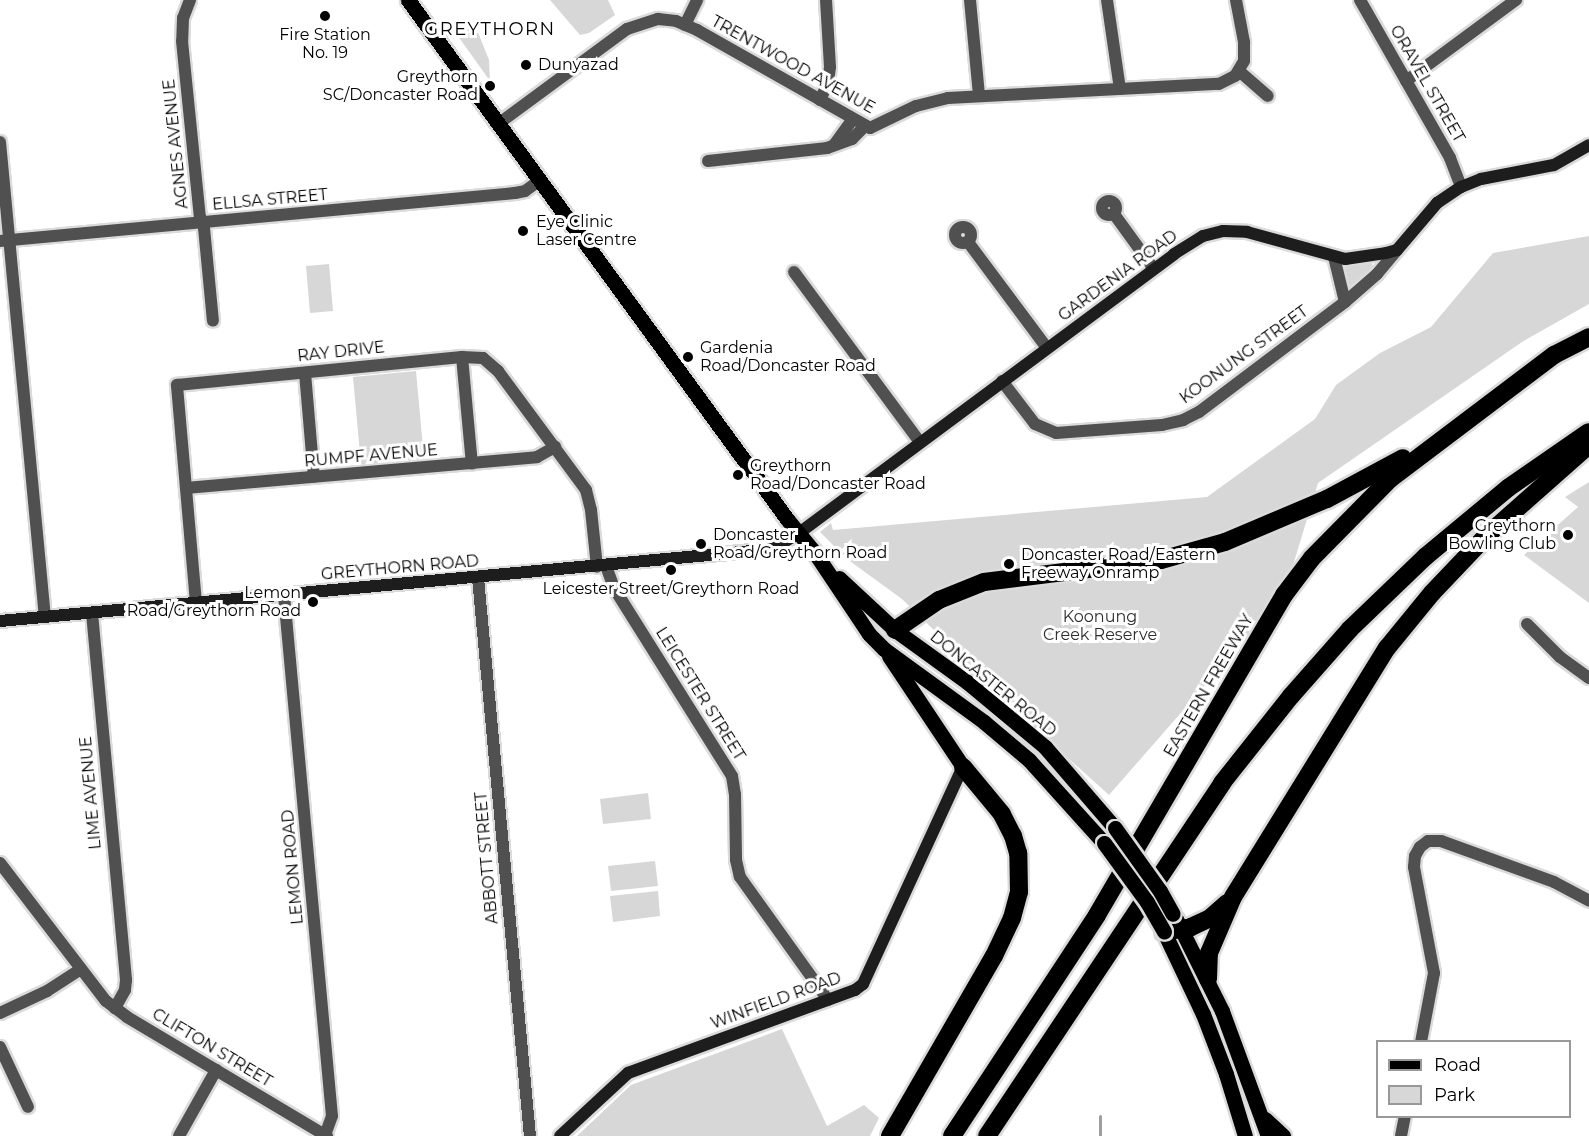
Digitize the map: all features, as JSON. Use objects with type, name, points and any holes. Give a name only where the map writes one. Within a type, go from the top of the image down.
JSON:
[{"type":"highway","name":"EASTERN FREEWAY","points":[[952,1136],[1097,915],[1284,596],[1312,558],[1390,479],[1554,354],[1589,337]]},
{"type":"highway","points":[[987,1136],[1222,783],[1291,696],[1350,629],[1425,557],[1508,488],[1589,432]]},
{"type":"highway","points":[[896,630],[939,600],[984,582],[1125,565],[1183,555],[1225,542],[1327,499],[1449,433]]},
{"type":"highway","points":[[1208,979],[1209,953],[1233,897],[1364,684],[1404,625],[1486,536],[1589,445]]},
{"type":"highway","points":[[890,1136],[971,999],[1012,918],[1021,876],[1018,853],[1002,814],[963,766]]},
{"type":"highway","points":[[1173,925],[1210,918],[1233,897]]},
{"type":"main road","name":"DONCASTER ROAD","points":[[408,0],[823,564],[869,634],[884,649],[975,716],[1029,760],[1104,843],[1147,902],[1173,925],[1208,979],[1263,1117],[1268,1136]]},
{"type":"main road","name":"DONCASTER ROAD","points":[[823,564],[896,630],[967,682],[1045,747],[1115,828],[1160,891],[1226,1074],[1245,1136]]},
{"type":"main road","points":[[884,649],[896,630]]},
{"type":"main road","name":"DONCASTER ROAD","points":[[884,649],[963,766]]},
{"type":"main road","points":[[1263,1117],[1283,1136]]},
{"type":"street","name":"AGNES AVENUE","points":[[190,0],[183,18],[182,42],[213,321]]},
{"type":"street","points":[[686,25],[697,0]]},
{"type":"street","points":[[820,100],[828,83],[830,67],[826,0]]},
{"type":"street","points":[[970,0],[979,95]]},
{"type":"street","points":[[1107,0],[1120,89]]},
{"type":"street","points":[[1236,0],[1245,50],[1239,71],[1268,96]]},
{"type":"street","name":"ORAVEL STREET","points":[[1360,0],[1450,158],[1461,187]]},
{"type":"street","points":[[1406,81],[1516,0]]},
{"type":"street","name":"TRENTWOOD AVENUE","points":[[498,124],[627,29],[658,19],[686,25],[865,126],[874,127],[899,112],[927,102],[979,95],[1219,84],[1230,79],[1239,71]]},
{"type":"street","points":[[834,145],[853,119]]},
{"type":"street","points":[[708,161],[834,145],[852,139],[865,126]]},
{"type":"street","points":[[0,142],[5,240],[45,617]]},
{"type":"street","points":[[1397,250],[1437,203],[1461,187],[1481,179],[1554,165],[1589,145]]},
{"type":"street","name":"ELLSA STREET","points":[[5,240],[515,193],[525,191],[540,180]]},
{"type":"street","points":[[1113,214],[1154,269]]},
{"type":"street","name":"GARDENIA ROAD","points":[[799,533],[1186,245],[1203,236],[1223,231],[1255,233],[1334,257],[1358,259],[1397,250]]},
{"type":"street","points":[[968,242],[1047,348]]},
{"type":"street","name":"KOONUNG STREET","points":[[1002,381],[1035,424],[1056,434],[1173,423],[1198,411],[1345,302],[1377,274],[1397,250]]},
{"type":"street","points":[[1334,257],[1345,302]]},
{"type":"street","points":[[794,272],[920,442]]},
{"type":"street","points":[[462,357],[472,464]]},
{"type":"street","name":"RAY DRIVE","points":[[196,603],[177,385],[462,357],[478,357],[492,365],[555,447],[589,496],[601,566]]},
{"type":"street","points":[[305,373],[314,477]]},
{"type":"street","name":"RUMPF AVENUE","points":[[186,488],[537,457],[555,447]]},
{"type":"street","name":"GREYTHORN ROAD","points":[[0,621],[773,549],[799,533]]},
{"type":"street","name":"LEICESTER STREET","points":[[601,566],[732,776],[735,794],[736,860],[741,878],[828,1000]]},
{"type":"street","name":"ABBOTT STREET","points":[[478,578],[530,1136]]},
{"type":"street","name":"LEMON ROAD","points":[[284,595],[332,1116],[326,1135]]},
{"type":"street","name":"LIME AVENUE","points":[[92,613],[124,971],[111,1005]]},
{"type":"street","points":[[1527,624],[1560,657],[1589,678]]},
{"type":"street","name":"WINFIELD ROAD","points":[[560,1136],[624,1076],[855,990],[865,981],[963,766]]},
{"type":"street","points":[[1420,1040],[1434,973],[1414,867],[1415,856],[1420,847],[1432,840],[1441,841],[1554,882],[1585,898],[1589,884]]},
{"type":"street","name":"CLIFTON STREET","points":[[0,863],[84,975],[111,1005],[326,1135]]},
{"type":"street","points":[[0,1013],[84,975]]},
{"type":"street","points":[[0,1047],[28,1107]]},
{"type":"street","points":[[179,1136],[216,1070]]},
{"type":"street","points":[[1401,1136],[1405,1118]]},
{"type":"green space","points":[[550,0],[608,0],[615,15],[589,33],[580,35]]},
{"type":"green space","points":[[465,29],[477,30],[489,60],[490,81],[455,32]]},
{"type":"green space","name":"Koonung Creek Reserve","points":[[1589,236],[1589,304],[1522,342],[1318,483],[1284,595],[1109,795],[1036,729],[902,599],[847,559],[820,532],[831,523],[833,530],[1207,497],[1315,419],[1336,385],[1380,353],[1431,327],[1493,253]]},
{"type":"green space","points":[[1372,263],[1373,267],[1352,288],[1349,287],[1345,266]]},
{"type":"green space","points":[[329,264],[333,311],[310,313],[306,266]]},
{"type":"green space","points":[[416,371],[424,459],[361,465],[353,377]]},
{"type":"green space","name":"Greythorn Bowling Club","points":[[1589,482],[1589,603],[1524,555],[1578,507],[1565,497]]},
{"type":"green space","points":[[648,793],[651,819],[603,824],[600,799]]},
{"type":"green space","points":[[655,861],[658,886],[611,891],[608,866]]},
{"type":"green space","points":[[658,891],[660,916],[613,922],[610,896]]},
{"type":"green space","points":[[782,1029],[827,1126],[864,1105],[879,1118],[870,1136],[577,1136],[631,1085]]},
{"type":"waterway","points":[[1100,1116],[1100,1136]]},
{"type":"place","name":"Fire Station No. 19","points":[[325,16]]},
{"type":"place","name":"Dunyazad","points":[[526,65]]},
{"type":"place","name":"Greythorn SC/Doncaster Road","points":[[490,86]]},
{"type":"place","name":"Eye Clinic Laser Centre","points":[[523,231]]},
{"type":"place","name":"Gardenia Road/Doncaster Road","points":[[688,357]]},
{"type":"place","name":"Greythorn Road/Doncaster Road","points":[[738,475]]},
{"type":"place","name":"Greythorn Bowling Club","points":[[1568,535]]},
{"type":"place","name":"Doncaster Road/Greythorn Road","points":[[701,544]]},
{"type":"place","name":"Doncaster Road/Eastern Freeway Onramp","points":[[1009,564]]},
{"type":"place","name":"Leicester Street/Greythorn Road","points":[[671,570]]},
{"type":"place","name":"Lemon Road/Greythorn Road","points":[[313,602]]},
{"type":"district","name":"GREYTHORN","points":[[490,29]]}]
